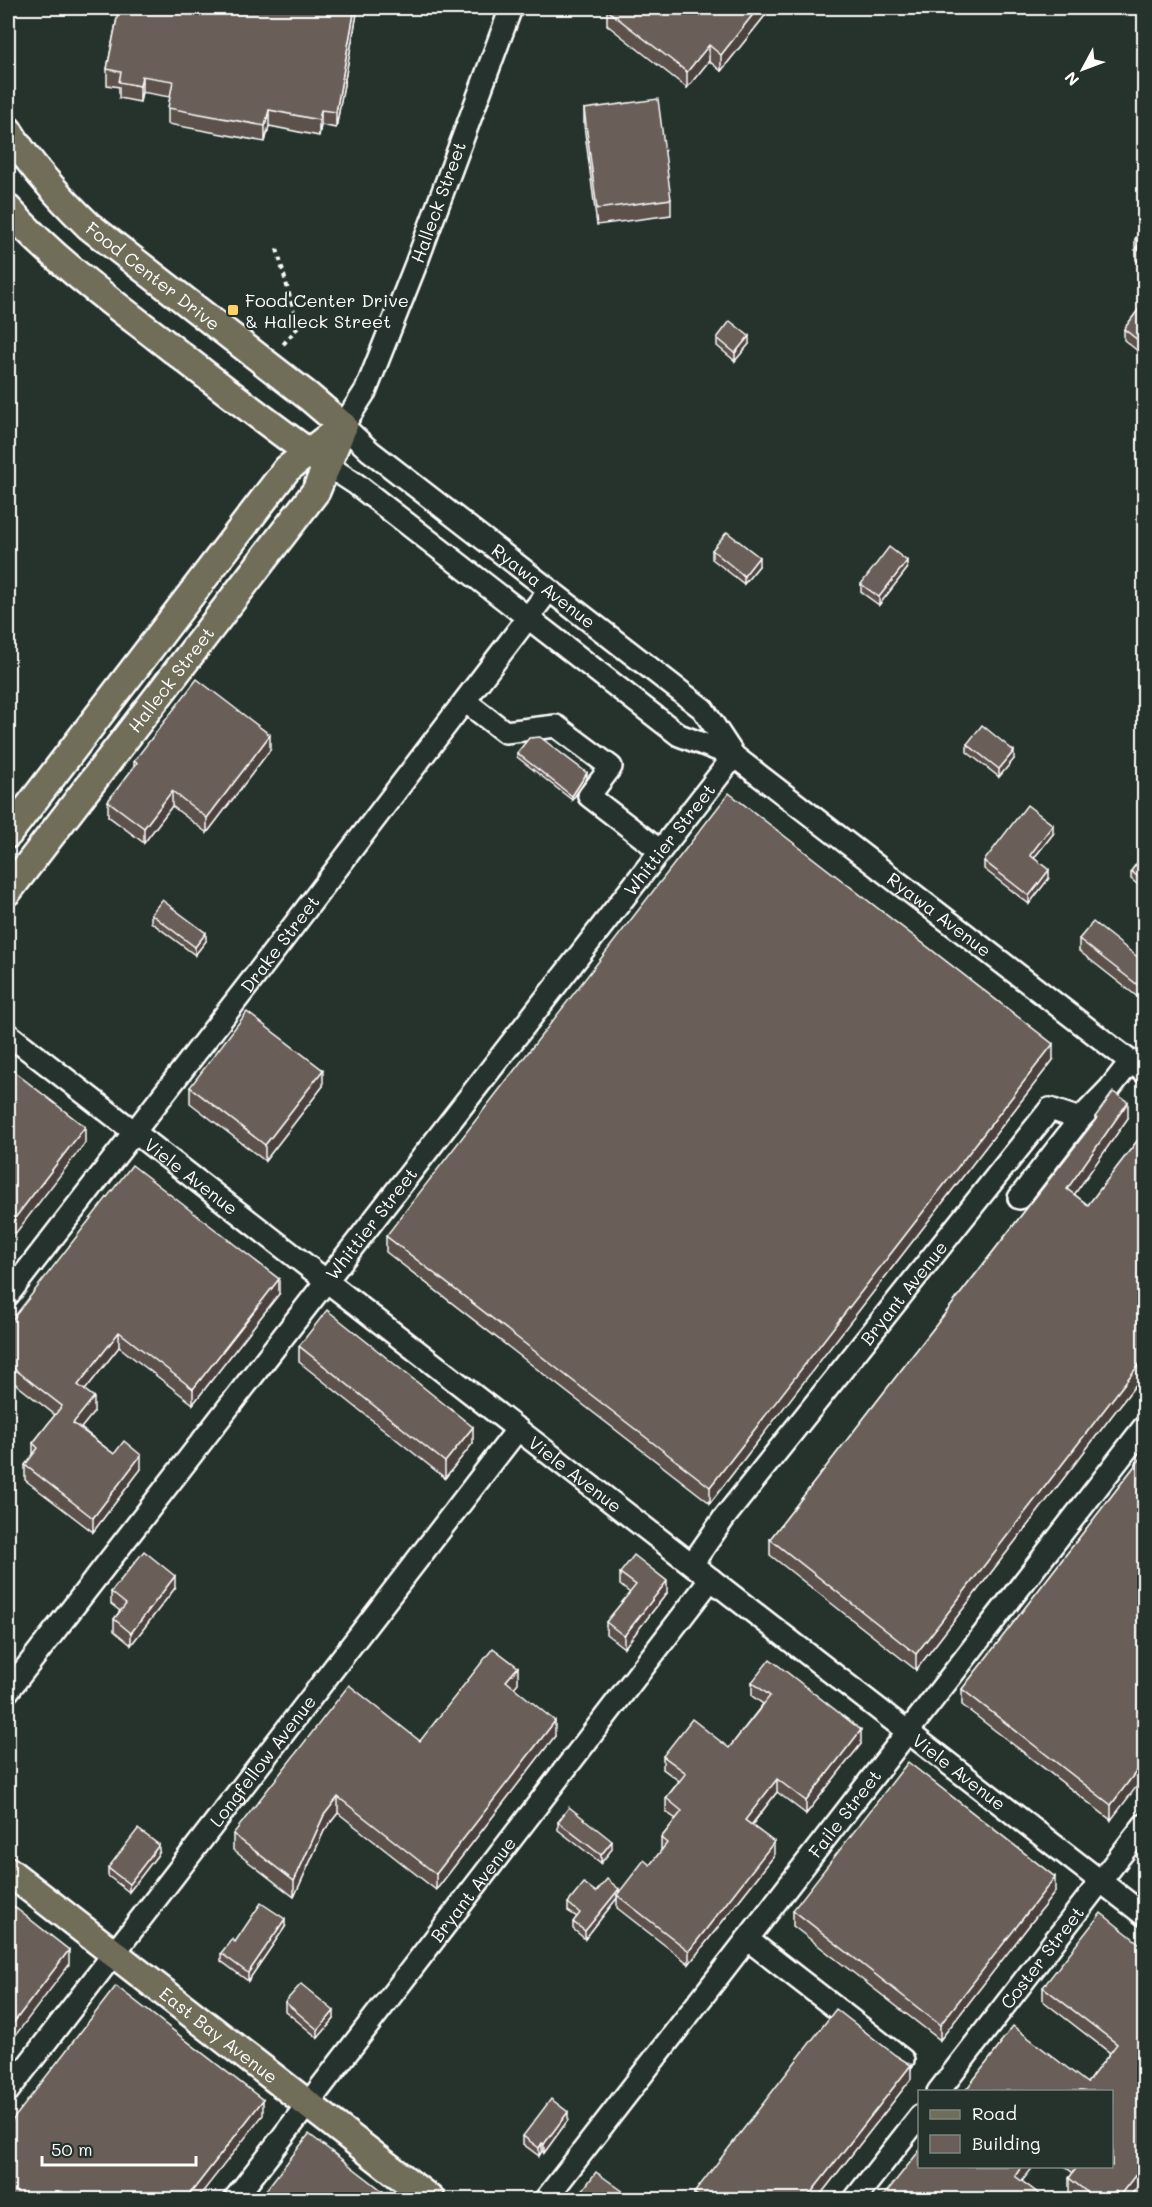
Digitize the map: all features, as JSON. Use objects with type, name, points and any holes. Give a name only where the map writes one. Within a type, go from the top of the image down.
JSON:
[{"type":"main road","name":"Food Center Drive","points":[[8,130],[38,173],[89,226],[268,364],[343,426]]},
{"type":"main road","points":[[8,209],[30,234],[77,275],[318,459],[343,426]]},
{"type":"main road","name":"Halleck Street","points":[[8,834],[287,469],[318,459],[316,491],[8,891]]},
{"type":"main road","name":"East Bay Avenue","points":[[8,1871],[431,2199]]},
{"type":"street","name":"Halleck Street","points":[[343,426],[366,390],[416,264],[511,8]]},
{"type":"street","name":"Ryawa Avenue","points":[[343,426],[370,451],[703,709],[734,756]]},
{"type":"street","name":"Ryawa Avenue","points":[[318,459],[356,484],[679,735],[734,756],[1138,1066]]},
{"type":"street","name":"Drake Street","points":[[8,1296],[549,590]]},
{"type":"street","points":[[465,701],[506,732],[556,726],[611,767],[589,796],[659,850]]},
{"type":"street","name":"Whittier Street","points":[[8,1691],[734,756]]},
{"type":"street","name":"Viele Avenue","points":[[8,1034],[1144,1915]]},
{"type":"street","points":[[1019,1198],[1080,1119],[1110,1088],[1138,1066]]},
{"type":"street","name":"Bryant Avenue","points":[[692,1564],[718,1525],[1050,1109],[1080,1119]]},
{"type":"street","name":"Faile Street","points":[[545,2199],[1144,1426]]},
{"type":"street","name":"Longfellow Avenue","points":[[8,2091],[518,1429]]},
{"type":"street","name":"Bryant Avenue","points":[[234,2199],[711,1579]]},
{"type":"street","name":"Coster Street","points":[[939,2090],[1144,1825]]},
{"type":"street","points":[[747,1939],[903,2060]]},
{"type":"street","points":[[854,2199],[918,2119]]},
{"type":"path","points":[[268,364],[298,327],[277,249]]},
{"type":"building","points":[[119,8],[355,8],[336,112],[321,110],[319,120],[269,110],[265,126],[168,108],[173,81],[142,76],[140,86],[119,82],[121,72],[107,69]]},
{"type":"building","points":[[608,8],[758,8],[721,55],[709,45],[687,72],[607,10]]},
{"type":"building","points":[[658,99],[671,199],[597,209],[584,109]]},
{"type":"building","points":[[1144,226],[1144,255],[1136,248],[1140,243],[1135,239]]},
{"type":"building","points":[[1144,302],[1144,345],[1124,329]]},
{"type":"building","points":[[730,321],[749,336],[735,353],[717,338]]},
{"type":"building","points":[[727,532],[759,557],[744,576],[712,550]]},
{"type":"building","points":[[889,547],[907,561],[879,597],[861,584]]},
{"type":"building","points":[[197,679],[270,735],[207,818],[172,791],[144,828],[108,801],[137,763],[134,761]]},
{"type":"building","points":[[982,725],[1014,751],[999,769],[967,744]]},
{"type":"building","points":[[540,737],[587,773],[572,796],[517,753],[529,738]]},
{"type":"building","points":[[729,793],[1053,1044],[710,1487],[386,1236]]},
{"type":"building","points":[[1027,805],[1053,825],[1030,855],[1049,870],[1029,896],[984,861]]},
{"type":"building","points":[[1144,854],[1144,882],[1131,871]]},
{"type":"building","points":[[162,900],[206,933],[195,947],[151,914]]},
{"type":"building","points":[[1093,922],[1144,962],[1144,990],[1079,939]]},
{"type":"building","points":[[247,1012],[323,1070],[265,1145],[190,1087]]},
{"type":"building","points":[[8,1067],[85,1127],[8,1227]]},
{"type":"building","points":[[1113,1092],[1128,1102],[1067,1189],[1088,1205],[1144,1132],[1144,1358],[916,1654],[770,1539],[1097,1118],[1095,1117]]},
{"type":"building","points":[[132,1165],[279,1279],[193,1389],[119,1332],[78,1385],[94,1397],[73,1423],[114,1454],[124,1441],[141,1455],[93,1518],[25,1465],[38,1448],[33,1443],[62,1406],[8,1364],[8,1325]]},
{"type":"building","points":[[327,1310],[473,1427],[445,1462],[299,1346]]},
{"type":"building","points":[[1144,1454],[1144,1761],[1111,1805],[962,1689]]},
{"type":"building","points":[[144,1551],[175,1576],[131,1633],[114,1619],[126,1604],[111,1592]]},
{"type":"building","points":[[634,1555],[667,1581],[624,1636],[606,1622],[636,1585],[620,1573]]},
{"type":"building","points":[[493,1648],[518,1667],[506,1681],[555,1721],[436,1874],[338,1797],[324,1815],[294,1881],[233,1834],[349,1685],[420,1741]]},
{"type":"building","points":[[770,1659],[861,1730],[806,1801],[777,1779],[745,1820],[774,1842],[689,1951],[617,1895],[644,1860],[650,1865],[667,1843],[661,1838],[682,1811],[666,1798],[686,1773],[663,1756],[692,1719],[729,1748],[770,1696],[752,1682]]},
{"type":"building","points":[[908,1762],[1055,1877],[940,2025],[793,1910]]},
{"type":"building","points":[[569,1807],[612,1841],[601,1855],[558,1822]]},
{"type":"building","points":[[138,1829],[159,1845],[129,1884],[108,1868]]},
{"type":"building","points":[[607,1879],[619,1889],[585,1931],[573,1922],[580,1913],[568,1903],[584,1883],[596,1892]]},
{"type":"building","points":[[8,1902],[69,1950],[8,2030]]},
{"type":"building","points":[[261,1903],[285,1919],[248,1973],[221,1953],[232,1939],[235,1942]]},
{"type":"building","points":[[1101,1913],[1144,1947],[1144,2164],[1120,2195],[1115,2191],[1108,2199],[1096,2199],[1069,2178],[1076,2168],[1113,2168],[1113,2090],[966,2090],[1013,2026],[1087,2083],[1117,2044],[1043,1987]]},
{"type":"building","points":[[301,1984],[334,2011],[318,2030],[285,2002]]},
{"type":"building","points":[[116,1986],[263,2100],[186,2199],[8,2199],[8,2126]]},
{"type":"building","points":[[836,2009],[911,2065],[806,2199],[702,2199],[694,2193]]},
{"type":"building","points":[[551,2099],[568,2112],[539,2148],[523,2136]]},
{"type":"building","points":[[309,2134],[393,2199],[259,2199]]},
{"type":"building","points":[[918,2153],[918,2168],[1021,2168],[1015,2176],[1046,2199],[881,2199]]},
{"type":"building","points":[[596,2172],[631,2197],[629,2199],[576,2199]]},
{"type":"place","name":"Food Center Drive & Halleck Street","points":[[233,310]]}]
